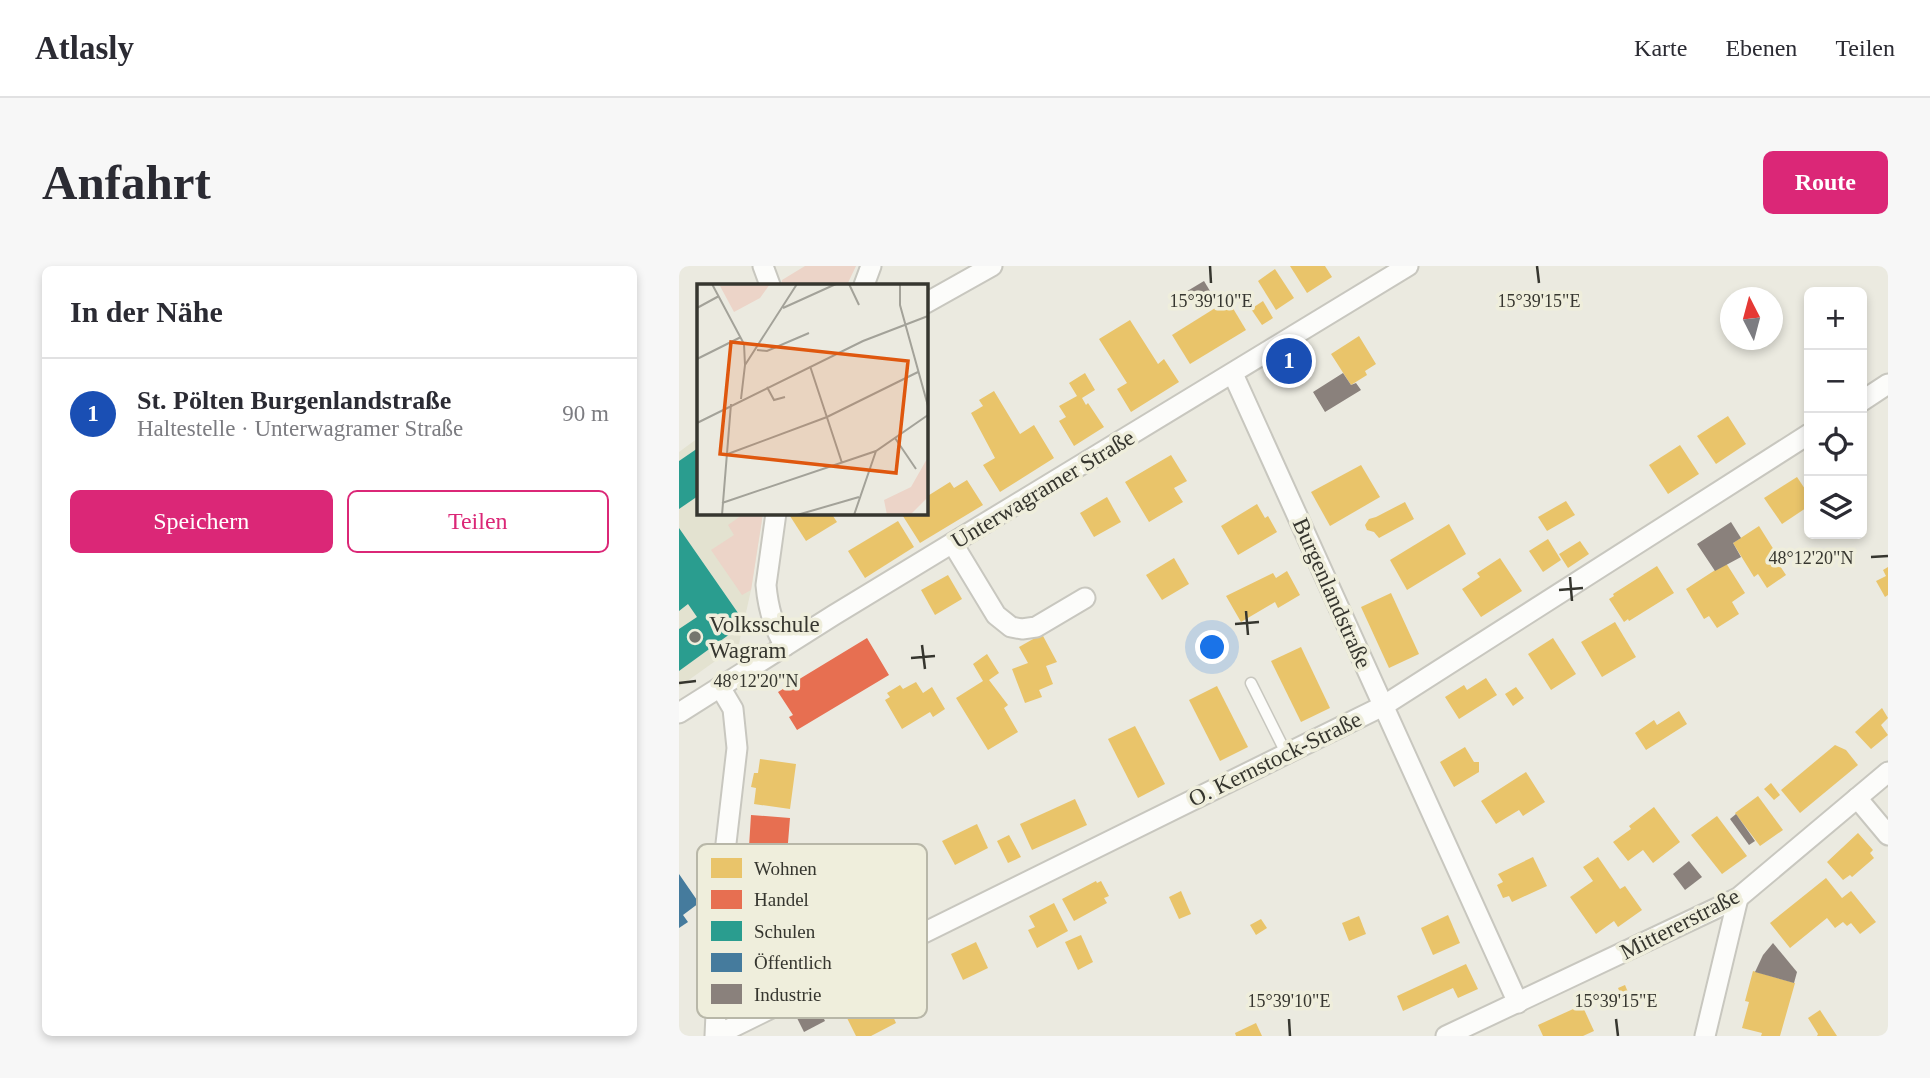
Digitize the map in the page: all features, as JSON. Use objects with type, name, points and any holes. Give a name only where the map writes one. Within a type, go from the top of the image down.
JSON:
[{"type":"street","points":[[864,284],[871,266]]},
{"type":"street","points":[[927,302],[992,266]]},
{"type":"street","name":"Unterwagramer Straße","points":[[679,713],[1408,266]]},
{"type":"street","name":"Burgenlandstraße","points":[[1233,374],[1518,1003]]},
{"type":"street","points":[[1867,398],[1888,384]]},
{"type":"street","name":"O. Kernstock-Straße","points":[[927,931],[1383,706],[1804,437]]},
{"type":"street","points":[[776,514],[766,585],[775,628],[785,646]]},
{"type":"street","points":[[953,544],[996,615],[1011,626],[1022,629],[1036,627],[1085,598]]},
{"type":"street","points":[[720,687],[733,709],[737,748],[726,844]]},
{"type":"street","name":"Mittererstraße","points":[[1446,1036],[1738,898],[1888,772]]},
{"type":"street","points":[[1857,798],[1888,835]]},
{"type":"street","points":[[1705,1036],[1738,898]]},
{"type":"street","points":[[715,1036],[716,1018]]},
{"type":"street","name":"O. Kernstock-Straße","points":[[715,1036],[751,1018]]},
{"type":"lane","points":[[1251,684],[1286,753]]},
{"type":"shaded area","points":[[805,266],[856,266],[847,284],[781,284],[782,280]]},
{"type":"shaded area","points":[[697,439],[697,514],[763,514],[739,644],[679,687],[679,452]]},
{"type":"shaded area","points":[[744,514],[763,514],[751,590],[742,595],[711,550],[734,535],[728,525]]},
{"type":"building: Wohnen","points":[[1290,266],[1325,266],[1332,277],[1307,293]]},
{"type":"building: Wohnen","points":[[1275,269],[1294,298],[1276,310],[1258,281]]},
{"type":"building: Wohnen","points":[[1228,300],[1246,330],[1190,364],[1172,335]]},
{"type":"building: Wohnen","points":[[1263,301],[1273,318],[1262,325],[1251,309]]},
{"type":"building: Wohnen","points":[[1130,320],[1158,364],[1164,359],[1179,382],[1131,412],[1117,389],[1127,383],[1099,339]]},
{"type":"building: Wohnen","points":[[1359,336],[1376,364],[1365,371],[1367,375],[1351,385],[1331,354]]},
{"type":"building: Wohnen","points":[[1085,373],[1095,390],[1082,398],[1104,427],[1074,446],[1059,421],[1066,417],[1059,406],[1077,396],[1069,383]]},
{"type":"building: Wohnen","points":[[994,391],[1020,434],[1034,425],[1054,458],[1000,492],[983,465],[995,458],[971,413],[983,406],[979,400]]},
{"type":"building: Wohnen","points":[[1728,416],[1746,444],[1716,464],[1697,436]]},
{"type":"building: Wohnen","points":[[1680,445],[1699,474],[1668,494],[1649,465]]},
{"type":"building: Wohnen","points":[[1171,455],[1187,481],[1174,488],[1183,502],[1149,522],[1125,482]]},
{"type":"building: Wohnen","points":[[1361,465],[1380,497],[1330,526],[1311,492]]},
{"type":"building: Wohnen","points":[[1797,477],[1804,488],[1804,509],[1782,524],[1764,498]]},
{"type":"building: Wohnen","points":[[967,480],[983,505],[920,543],[902,514],[927,514],[927,496],[950,482],[954,488]]},
{"type":"building: Wohnen","points":[[1107,497],[1121,522],[1094,537],[1080,513]]},
{"type":"building: Wohnen","points":[[1566,501],[1575,515],[1547,531],[1538,517]]},
{"type":"building: Wohnen","points":[[1405,502],[1414,519],[1379,538],[1374,532],[1367,530],[1365,525],[1369,519]]},
{"type":"building: Wohnen","points":[[1257,504],[1277,532],[1238,555],[1221,526]]},
{"type":"building: Wohnen","points":[[832,514],[837,522],[806,541],[790,516]]},
{"type":"building: Wohnen","points":[[898,521],[914,547],[865,578],[848,551]]},
{"type":"building: Wohnen","points":[[1449,524],[1466,554],[1407,590],[1390,560]]},
{"type":"building: Wohnen","points":[[1759,526],[1786,575],[1767,588],[1758,574],[1754,577],[1733,543]]},
{"type":"building: Wohnen","points":[[1548,539],[1561,560],[1543,572],[1529,551]]},
{"type":"building: Wohnen","points":[[1580,541],[1589,554],[1568,568],[1559,554]]},
{"type":"building: Wohnen","points":[[1174,558],[1189,584],[1162,600],[1146,575]]},
{"type":"building: Wohnen","points":[[1500,558],[1522,591],[1481,617],[1462,589],[1480,577],[1477,573]]},
{"type":"building: Wohnen","points":[[1726,563],[1745,593],[1732,602],[1739,614],[1717,628],[1709,616],[1704,619],[1686,589]]},
{"type":"building: Wohnen","points":[[1657,566],[1674,593],[1624,622],[1609,599]]},
{"type":"building: Wohnen","points":[[1888,567],[1888,595],[1885,597],[1876,581],[1886,576],[1883,570]]},
{"type":"building: Wohnen","points":[[1287,571],[1300,595],[1278,608],[1275,602],[1241,622],[1226,596],[1273,573],[1276,578]]},
{"type":"building: Wohnen","points":[[948,575],[962,599],[935,615],[921,590]]},
{"type":"building: Wohnen","points":[[1391,593],[1419,654],[1389,668],[1361,607]]},
{"type":"building: Wohnen","points":[[1615,622],[1636,657],[1602,677],[1581,642]]},
{"type":"building: Wohnen","points":[[1042,634],[1057,662],[1046,666],[1053,684],[1039,690],[1042,697],[1025,703],[1012,669],[1028,663],[1019,647]]},
{"type":"building: Wohnen","points":[[1553,638],[1576,674],[1551,690],[1528,654]]},
{"type":"building: Wohnen","points":[[1301,647],[1330,708],[1301,722],[1271,661]]},
{"type":"building: Wohnen","points":[[987,654],[999,673],[989,680],[1008,705],[1004,708],[1018,732],[988,750],[956,698],[983,681],[973,664]]},
{"type":"building: Wohnen","points":[[1486,678],[1497,695],[1459,719],[1445,697],[1464,685],[1467,690]]},
{"type":"building: Wohnen","points":[[916,682],[923,693],[932,687],[945,709],[933,717],[930,712],[902,729],[885,700],[890,697],[887,693],[900,685],[903,689]]},
{"type":"building: Wohnen","points":[[1217,686],[1248,747],[1220,761],[1189,700]]},
{"type":"building: Wohnen","points":[[1516,687],[1524,698],[1513,706],[1505,694]]},
{"type":"building: Wohnen","points":[[1882,708],[1888,718],[1881,725],[1888,735],[1871,749],[1855,732]]},
{"type":"building: Wohnen","points":[[1679,711],[1687,724],[1646,750],[1635,733],[1654,720],[1657,725]]},
{"type":"building: Wohnen","points":[[1135,726],[1165,784],[1138,798],[1108,739]]},
{"type":"building: Wohnen","points":[[1835,745],[1846,750],[1858,765],[1800,813],[1781,790]]},
{"type":"building: Wohnen","points":[[1465,747],[1474,762],[1479,762],[1479,772],[1454,787],[1440,762]]},
{"type":"building: Wohnen","points":[[760,759],[796,764],[790,809],[754,804],[756,788],[751,787],[754,773],[758,773]]},
{"type":"building: Wohnen","points":[[1526,772],[1545,802],[1523,816],[1519,810],[1496,824],[1481,801]]},
{"type":"building: Wohnen","points":[[1771,783],[1780,795],[1774,800],[1764,789]]},
{"type":"building: Wohnen","points":[[1758,796],[1783,830],[1760,846],[1735,813]]},
{"type":"building: Wohnen","points":[[1075,799],[1087,825],[1032,850],[1020,824]]},
{"type":"building: Wohnen","points":[[1654,807],[1680,842],[1653,863],[1643,850],[1628,861],[1613,842]]},
{"type":"building: Wohnen","points":[[1717,816],[1747,856],[1722,874],[1691,835]]},
{"type":"building: Wohnen","points":[[977,824],[988,848],[955,865],[942,841]]},
{"type":"building: Wohnen","points":[[1858,833],[1873,850],[1870,853],[1874,858],[1852,877],[1850,875],[1843,880],[1827,862]]},
{"type":"building: Wohnen","points":[[1009,835],[1021,857],[1008,863],[997,841]]},
{"type":"building: Wohnen","points":[[1533,857],[1547,886],[1512,902],[1509,896],[1503,898],[1497,885],[1503,882],[1498,874]]},
{"type":"building: Wohnen","points":[[1598,857],[1620,889],[1625,886],[1642,910],[1618,927],[1614,921],[1596,934],[1570,897],[1593,881],[1583,867]]},
{"type":"building: Wohnen","points":[[1826,878],[1842,898],[1851,891],[1876,922],[1860,934],[1851,923],[1847,926],[1843,922],[1835,928],[1827,918],[1790,948],[1770,923]]},
{"type":"building: Wohnen","points":[[1101,881],[1109,896],[1104,898],[1107,903],[1074,921],[1062,899]]},
{"type":"building: Wohnen","points":[[1181,891],[1191,914],[1179,919],[1169,897]]},
{"type":"building: Wohnen","points":[[1054,903],[1068,931],[1037,948],[1028,930],[1035,927],[1029,916]]},
{"type":"building: Wohnen","points":[[1448,915],[1460,943],[1433,955],[1421,928]]},
{"type":"building: Wohnen","points":[[1359,916],[1366,934],[1349,941],[1342,923]]},
{"type":"building: Wohnen","points":[[1261,919],[1267,928],[1256,935],[1250,925]]},
{"type":"building: Wohnen","points":[[1081,935],[1093,962],[1078,970],[1065,942]]},
{"type":"building: Wohnen","points":[[976,942],[988,968],[963,980],[951,954]]},
{"type":"building: Wohnen","points":[[1466,964],[1478,989],[1458,998],[1453,988],[1403,1011],[1397,996]]},
{"type":"building: Wohnen","points":[[1753,971],[1795,983],[1780,1036],[1761,1036],[1762,1033],[1742,1028],[1749,1002],[1745,1001]]},
{"type":"building: Wohnen","points":[[1625,985],[1632,1002],[1625,1004],[1618,988]]},
{"type":"building: Wohnen","points":[[1582,1005],[1594,1031],[1583,1036],[1543,1036],[1538,1025]]},
{"type":"building: Wohnen","points":[[1820,1010],[1837,1036],[1817,1036],[1808,1018]]},
{"type":"building: Wohnen","points":[[847,1018],[894,1018],[896,1023],[871,1036],[856,1036]]},
{"type":"building: Wohnen","points":[[1256,1023],[1262,1036],[1236,1036],[1235,1033]]},
{"type":"building: Handel","points":[[867,638],[889,675],[797,730],[789,717],[793,715],[778,692]]},
{"type":"building: Handel","points":[[751,815],[790,818],[788,844],[749,844]]},
{"type":"building: Schulen","points":[[697,449],[697,497],[679,509],[679,461]]},
{"type":"building: Schulen","points":[[679,528],[745,623],[679,671],[679,629],[697,617],[688,604],[679,611]]},
{"type":"building: Öffentlich","points":[[679,874],[697,900],[697,904],[683,915],[688,922],[679,928]]},
{"type":"building: Industrie","points":[[1204,281],[1210,291],[1190,303],[1184,293]]},
{"type":"building: Industrie","points":[[1343,373],[1351,385],[1356,383],[1361,390],[1325,412],[1313,392]]},
{"type":"building: Industrie","points":[[1731,522],[1741,538],[1733,543],[1741,557],[1715,571],[1697,544]]},
{"type":"building: Industrie","points":[[1736,814],[1755,841],[1749,845],[1730,819]]},
{"type":"building: Industrie","points":[[1689,861],[1702,877],[1685,890],[1673,874]]},
{"type":"building: Industrie","points":[[1773,943],[1797,972],[1794,983],[1755,972],[1763,955]]},
{"type":"building: Industrie","points":[[797,1018],[824,1018],[825,1021],[804,1032]]},
{"type":"place","name":"St. Pölten Burgenlandstraße","points":[[1289,361]]},
{"type":"place","name":"Volksschule Wagram","points":[[695,637]]}]
